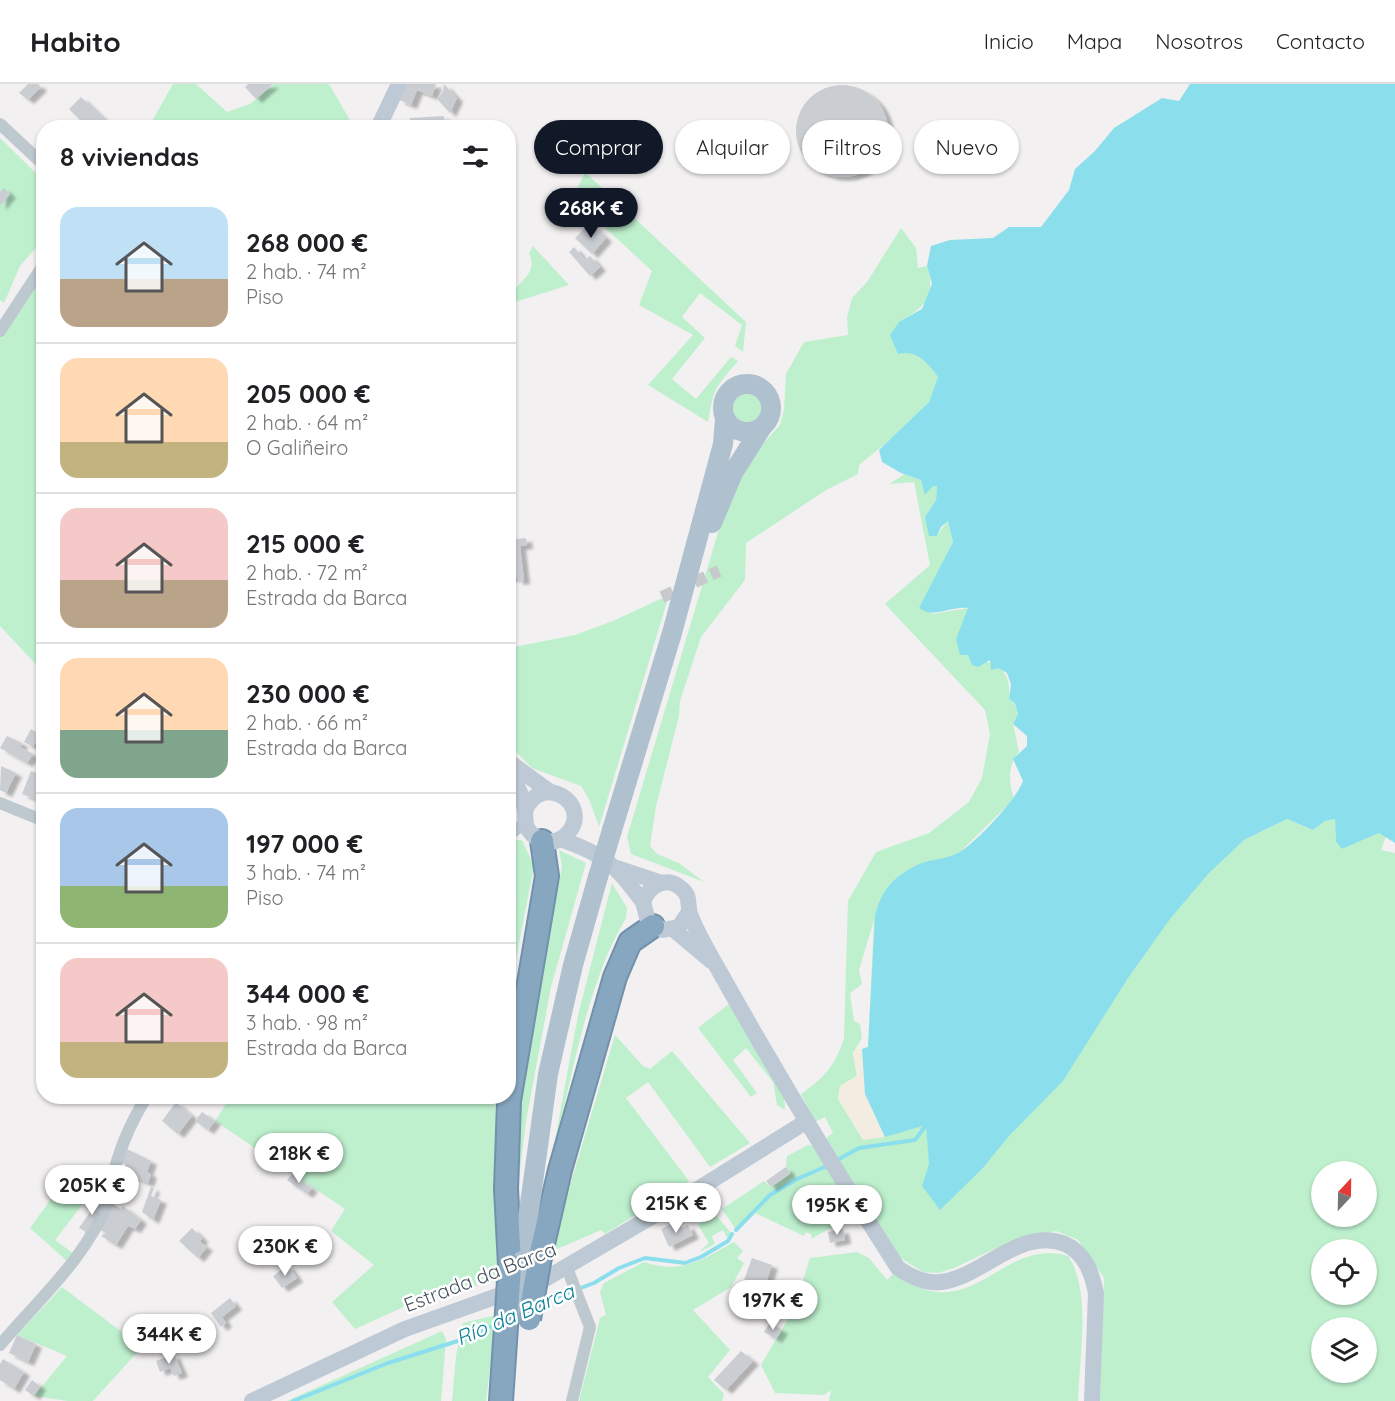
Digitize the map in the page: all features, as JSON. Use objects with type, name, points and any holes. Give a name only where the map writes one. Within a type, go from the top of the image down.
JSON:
[{"type":"highway","points":[[516,1060],[551,840]]},
{"type":"highway","points":[[501,1401],[517,1328],[524,1261],[563,1159],[615,977],[630,942],[663,928]]},
{"type":"highway","points":[[509,1104],[506,1189],[524,1261],[517,1328]]},
{"type":"main road","points":[[524,1261],[548,1074],[573,965],[672,633],[723,444],[725,418],[723,404],[730,391],[743,384],[754,385],[764,391],[771,405],[770,415],[729,481],[672,633]]},
{"type":"main road","points":[[725,418],[735,429],[742,431],[749,432],[762,427]]},
{"type":"main road","points":[[507,1401],[517,1328]]},
{"type":"street","points":[[382,120],[399,84]]},
{"type":"street","points":[[0,124],[36,158]]},
{"type":"street","points":[[0,331],[36,276]]},
{"type":"street","points":[[516,767],[571,804],[574,820],[595,851],[617,868],[643,902]]},
{"type":"street","points":[[516,791],[533,836],[595,851]]},
{"type":"street","points":[[516,827],[525,817],[532,799],[550,792]]},
{"type":"street","points":[[0,803],[36,818]]},
{"type":"street","points":[[551,840],[567,835],[574,820]]},
{"type":"street","points":[[617,868],[662,883],[670,883],[684,890],[690,904],[684,923],[663,928]]},
{"type":"street","points":[[662,883],[650,889],[643,902],[644,915],[716,965]]},
{"type":"street","points":[[689,912],[716,965],[807,1121],[898,1268],[909,1276],[930,1282],[957,1279],[1036,1241],[1054,1241],[1078,1252],[1088,1267],[1096,1293],[1092,1401]]},
{"type":"street","points":[[0,1345],[57,1284],[89,1238],[111,1196],[112,1181],[127,1134],[143,1104]]},
{"type":"street","name":"Estrada da Barca","points":[[252,1401],[405,1329],[498,1298],[567,1268],[807,1121]]},
{"type":"street","points":[[567,1268],[590,1327],[572,1401]]},
{"type":"green space","points":[[173,84],[196,84],[227,112],[250,104],[274,84],[329,84],[350,120],[153,120]]},
{"type":"green space","points":[[0,138],[36,173],[36,248],[20,266],[4,303],[0,300]]},
{"type":"green space","points":[[584,174],[587,174],[746,322],[743,352],[735,346],[742,325],[700,293],[682,317],[705,338],[672,379],[696,399],[731,357],[738,361],[717,388],[708,422],[648,385],[693,335],[639,305],[652,271],[573,198]]},
{"type":"green space","points":[[901,228],[916,248],[918,268],[927,266],[930,292],[921,307],[890,335],[898,347],[917,355],[929,364],[938,377],[929,402],[892,438],[859,465],[858,474],[826,490],[746,543],[745,580],[701,637],[680,701],[679,716],[656,806],[650,846],[657,854],[679,863],[704,882],[631,854],[627,837],[725,509],[749,459],[780,425],[784,410],[786,374],[804,342],[848,335],[847,318],[852,298],[867,282]]},
{"type":"green space","points":[[533,246],[569,285],[516,302],[516,288],[531,269],[532,262],[529,253]]},
{"type":"green space","points":[[36,275],[36,665],[0,626],[0,331]]},
{"type":"green space","points":[[747,394],[757,398],[761,408],[757,418],[747,422],[737,418],[733,408],[737,398]]},
{"type":"green space","points":[[905,474],[921,480],[926,494],[933,485],[937,486],[936,500],[925,517],[937,536],[948,520],[953,542],[943,563],[932,614],[968,608],[969,655],[1000,668],[1005,673],[1008,680],[1009,699],[1015,703],[1018,714],[1013,724],[1019,752],[1012,763],[1010,775],[1014,799],[959,853],[1244,840],[1287,819],[1313,830],[1325,821],[1335,819],[1336,842],[1342,849],[1379,833],[1386,836],[1381,850],[1395,853],[1395,1401],[1100,1401],[1104,1278],[1078,1240],[1056,1231],[1011,1241],[954,1268],[938,1273],[923,1272],[899,1257],[825,1139],[833,1133],[825,1117],[815,1122],[801,1094],[828,1071],[844,1039],[848,901],[876,852],[929,833],[969,802],[982,778],[990,734],[985,710],[885,604],[930,565],[914,482],[889,484]],"holes":[[[874,920],[868,1047],[862,1049],[875,1113],[863,1140],[838,1099],[840,1086],[857,1076],[853,1053],[862,1038],[860,1024],[854,1021],[850,993],[862,984],[859,970]]]},
{"type":"green space","points":[[669,595],[599,827],[589,799],[581,786],[532,768],[516,752],[516,647],[575,635],[613,621]]},
{"type":"green space","points":[[516,840],[522,840],[534,866],[516,959]]},
{"type":"green space","points":[[559,850],[586,863],[551,987],[526,1121],[517,1196],[519,1119],[539,984],[562,867]]},
{"type":"green space","points":[[612,883],[627,908],[626,918],[611,946],[587,1013],[546,1189],[578,1015]]},
{"type":"green space","points":[[729,1004],[784,1095],[785,1110],[777,1105],[773,1082],[746,1048],[733,1060],[757,1093],[751,1097],[698,1028]]},
{"type":"green space","points":[[615,1035],[643,1066],[650,1069],[672,1051],[750,1143],[710,1167],[648,1082],[626,1098],[689,1181],[605,1234],[601,1230],[555,1250],[566,1199]]},
{"type":"green space","points":[[226,1104],[495,1104],[502,1267],[498,1283],[475,1277],[477,1286],[417,1301],[355,1329],[332,1302],[374,1265],[331,1231],[345,1209],[215,1121]]},
{"type":"green space","points":[[808,1145],[815,1146],[854,1215],[811,1239],[812,1235],[806,1232],[804,1236],[755,1213],[737,1231],[722,1209],[764,1181],[771,1187],[790,1174],[786,1167],[787,1156]]},
{"type":"green space","points":[[61,1185],[93,1191],[55,1240],[74,1254],[68,1262],[30,1228]]},
{"type":"green space","points":[[710,1214],[715,1214],[731,1233],[727,1238],[723,1230],[712,1236],[715,1244],[699,1252],[709,1243],[698,1225]]},
{"type":"green space","points":[[734,1242],[743,1251],[737,1258],[744,1263],[731,1287],[693,1310],[730,1350],[708,1377],[724,1394],[722,1401],[579,1401],[600,1318],[606,1315],[600,1292],[604,1283],[644,1262],[669,1267],[691,1264]]},
{"type":"green space","points":[[857,1252],[869,1258],[887,1280],[895,1272],[921,1288],[944,1292],[965,1288],[1024,1258],[1045,1253],[1068,1256],[1080,1288],[1082,1306],[1078,1401],[829,1401],[831,1390],[824,1395],[775,1393],[761,1365],[794,1309],[810,1258]]},
{"type":"green space","points":[[62,1287],[142,1347],[93,1401],[68,1401],[34,1396],[67,1356],[17,1335]]},
{"type":"green space","points":[[495,1317],[495,1328],[486,1401],[452,1401],[456,1356],[463,1323]]},
{"type":"green space","points":[[442,1331],[446,1339],[441,1401],[287,1401]]},
{"type":"sand","points":[[856,1049],[862,1049],[865,1094],[885,1137],[863,1140],[838,1099],[840,1086],[857,1076],[853,1053]]},
{"type":"water","points":[[1190,84],[1395,84],[1395,843],[1379,833],[1342,849],[1336,842],[1335,819],[1325,821],[1313,830],[1287,819],[1244,840],[1208,874],[1170,919],[1128,978],[1063,1081],[1009,1136],[982,1169],[940,1210],[922,1186],[929,1164],[926,1125],[885,1137],[865,1094],[862,1049],[868,1047],[875,917],[885,891],[904,872],[922,863],[958,853],[995,820],[1013,799],[1023,781],[1013,759],[1027,746],[1027,736],[1013,724],[1018,714],[1015,703],[1009,699],[1011,684],[1007,673],[998,668],[991,670],[990,660],[978,667],[972,665],[968,655],[960,655],[956,639],[968,608],[930,612],[919,608],[953,542],[948,521],[941,527],[937,536],[929,536],[925,517],[936,500],[937,486],[933,486],[925,495],[921,480],[901,473],[882,462],[879,450],[929,402],[938,377],[926,362],[916,355],[898,354],[890,335],[899,322],[922,309],[932,284],[927,266],[931,246],[950,240],[993,238],[1009,227],[1041,227],[1069,190],[1075,169],[1095,151],[1114,128],[1162,98],[1179,101]]},
{"type":"building","points":[[28,84],[38,84],[41,87],[28,100],[19,93]]},
{"type":"building","points":[[248,84],[273,84],[256,99],[245,87]]},
{"type":"building","points":[[405,84],[436,84],[432,96],[417,90],[411,105],[399,100]]},
{"type":"building","points":[[444,84],[457,98],[450,113],[437,99],[443,92]]},
{"type":"building","points":[[842,85],[860,88],[875,98],[885,113],[887,120],[802,120],[802,155],[799,149],[796,131],[799,113],[809,98],[824,88]]},
{"type":"building","points":[[81,97],[105,120],[80,120],[69,109]]},
{"type":"building","points":[[444,116],[444,120],[410,120],[410,118]]},
{"type":"building","points":[[824,174],[860,174],[842,177]]},
{"type":"building","points":[[4,188],[10,194],[0,206],[0,192]]},
{"type":"building","points":[[593,226],[606,238],[592,254],[575,238],[585,228],[588,231]]},
{"type":"building","points":[[574,247],[585,260],[590,256],[600,267],[590,276],[569,252]]},
{"type":"building","points":[[526,538],[527,545],[520,546],[524,580],[517,581],[516,577],[516,539]]},
{"type":"building","points":[[31,729],[36,732],[36,741],[33,747],[24,742]]},
{"type":"building","points":[[7,736],[22,743],[20,747],[33,754],[27,763],[0,748]]},
{"type":"building","points":[[1,766],[16,773],[6,793],[0,790]]},
{"type":"building","points":[[31,771],[36,773],[36,799],[22,794]]},
{"type":"building","points":[[175,1104],[178,1104],[192,1116],[178,1134],[162,1121]]},
{"type":"building","points":[[202,1112],[215,1121],[208,1130],[195,1121]]},
{"type":"building","points":[[127,1149],[151,1161],[147,1172],[151,1174],[148,1183],[120,1172],[126,1164],[121,1163]]},
{"type":"building","points":[[786,1167],[790,1173],[771,1187],[766,1181]]},
{"type":"building","points":[[292,1174],[312,1188],[307,1194],[287,1180]]},
{"type":"building","points":[[151,1187],[154,1188],[151,1196],[161,1200],[153,1220],[142,1212]]},
{"type":"building","points":[[99,1199],[105,1202],[86,1232],[79,1228]]},
{"type":"building","points":[[113,1204],[121,1209],[123,1206],[141,1220],[135,1229],[128,1226],[116,1245],[101,1236],[106,1233],[97,1228]]},
{"type":"building","points":[[675,1222],[678,1230],[688,1225],[693,1235],[669,1247],[661,1229]]},
{"type":"building","points":[[192,1228],[202,1238],[200,1242],[207,1247],[198,1258],[179,1241]]},
{"type":"building","points":[[843,1229],[845,1240],[830,1243],[828,1232]]},
{"type":"building","points":[[752,1258],[772,1265],[765,1286],[744,1280]]},
{"type":"building","points":[[288,1265],[297,1278],[282,1288],[273,1276]]},
{"type":"building","points":[[230,1298],[236,1306],[222,1317],[226,1323],[221,1327],[211,1313]]},
{"type":"building","points":[[770,1323],[782,1330],[776,1339],[764,1332]]},
{"type":"building","points":[[194,1326],[202,1336],[191,1344],[183,1334]]},
{"type":"building","points":[[17,1335],[36,1344],[28,1362],[9,1353]]},
{"type":"building","points":[[741,1351],[753,1361],[726,1390],[714,1380]]},
{"type":"building","points":[[174,1354],[182,1373],[174,1376],[170,1368],[160,1372],[156,1361]]},
{"type":"building","points":[[3,1359],[24,1372],[14,1389],[0,1380],[0,1364]]},
{"type":"building","points":[[32,1380],[40,1386],[34,1396],[25,1390]]},
{"type":"waterway","name":"Río da Barca","points":[[839,1159],[859,1148],[915,1140],[926,1125]]},
{"type":"waterway","name":"Río da Barca","points":[[736,1230],[770,1195],[797,1179],[827,1166]]},
{"type":"waterway","name":"Río da Barca","points":[[539,1304],[594,1283],[619,1268],[645,1258],[685,1263],[701,1257],[728,1241],[732,1234]]},
{"type":"waterway","name":"Río da Barca","points":[[293,1401],[388,1363],[464,1339],[499,1323]]},
{"type":"tunnel","points":[[662,597],[719,571]]}]
